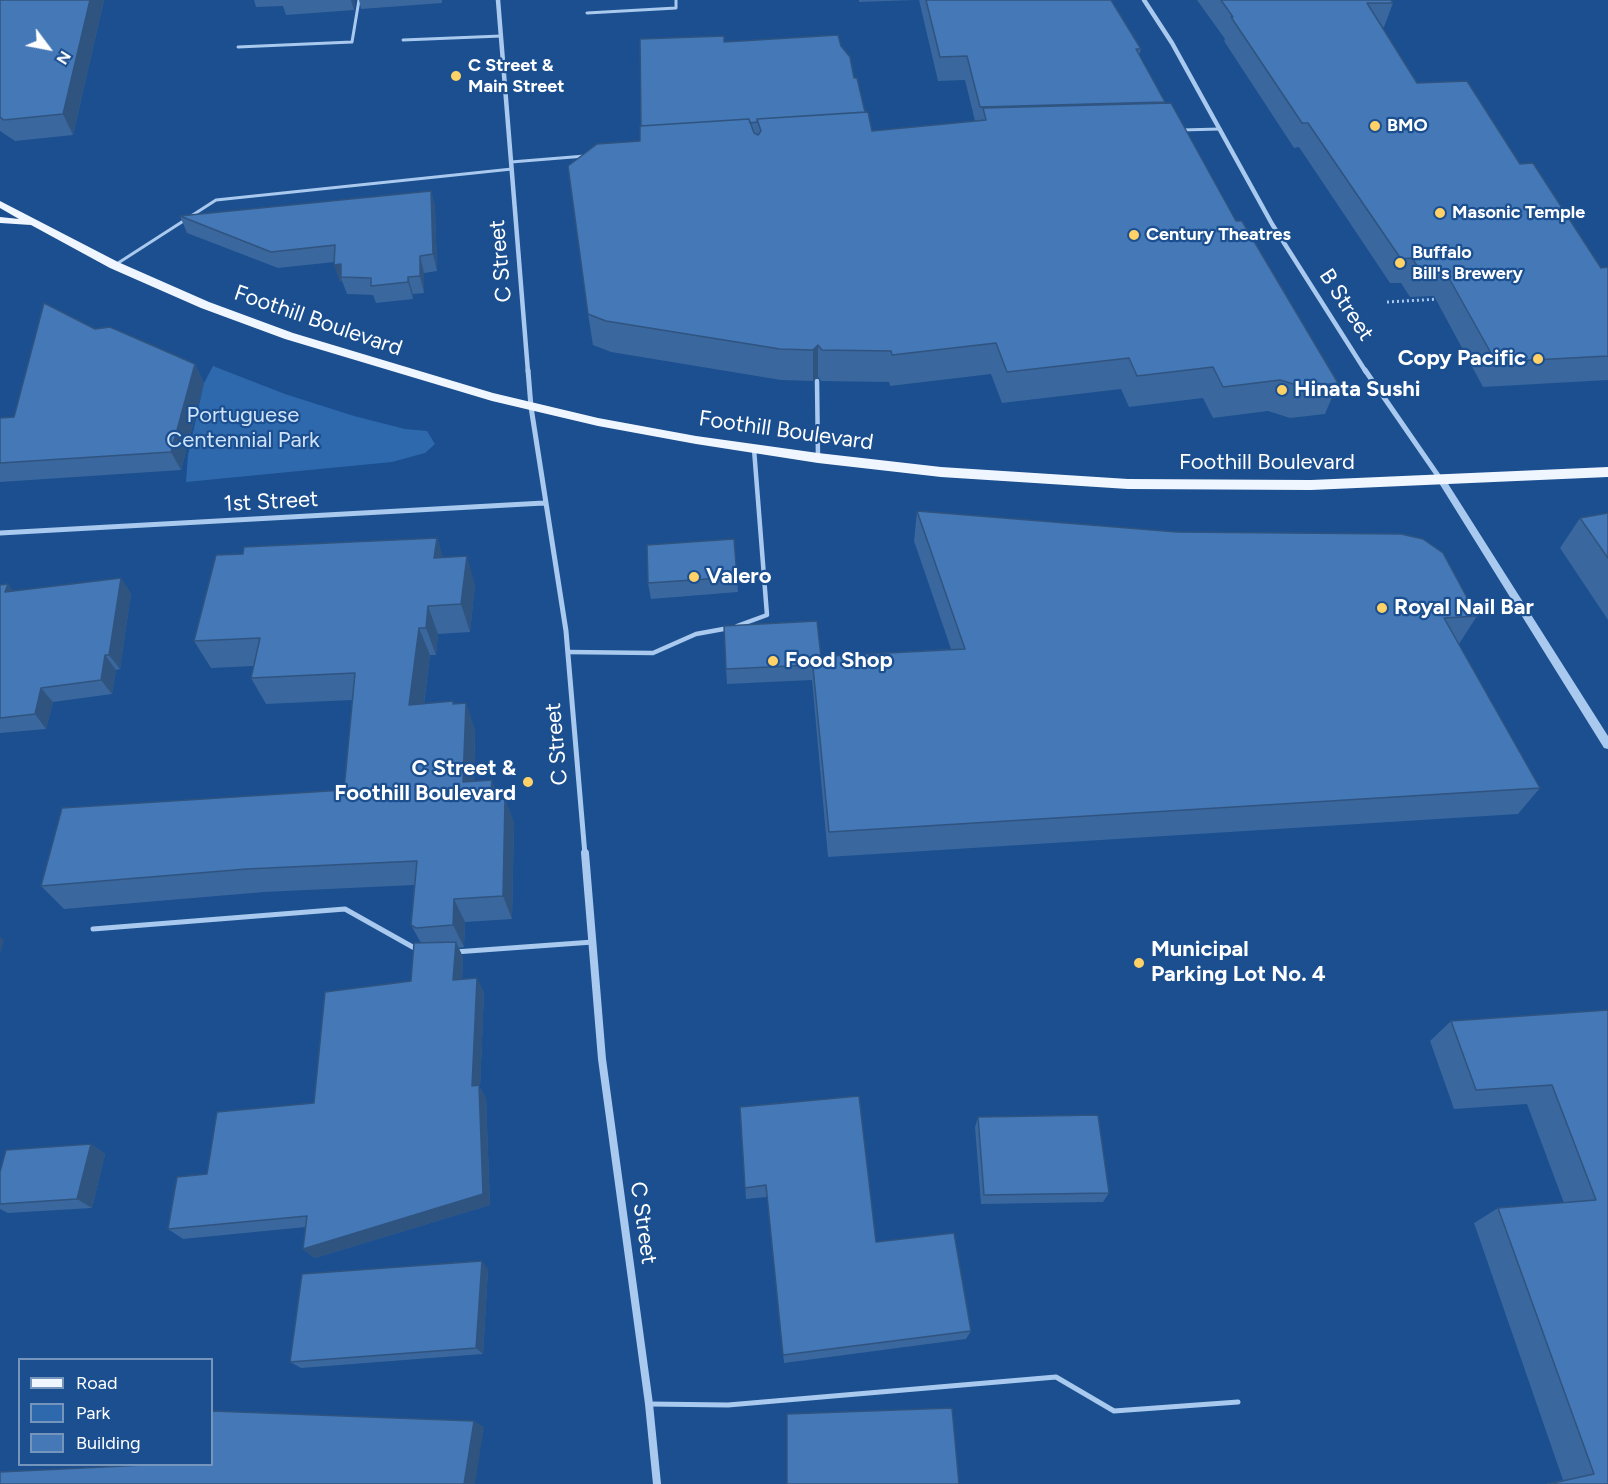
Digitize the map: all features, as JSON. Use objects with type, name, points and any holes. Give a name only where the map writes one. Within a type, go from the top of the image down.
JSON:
[{"type":"main road","name":"Foothill Boulevard","points":[[0,204],[114,266],[205,305],[289,336],[436,383],[531,407],[608,424],[754,449],[998,477],[1128,484],[1254,486],[1442,481],[1608,472]]},
{"type":"main road","points":[[0,220],[33,223]]},
{"type":"street","name":"C Street","points":[[498,0],[531,407],[568,652],[602,1059],[649,1404],[657,1484]]},
{"type":"street","name":"B Street","points":[[1144,0],[1220,129],[1272,224],[1323,307],[1442,481],[1608,745]]},
{"type":"street","name":"1st Street","points":[[0,533],[544,504]]},
{"type":"lane","points":[[238,47],[352,42],[359,0]]},
{"type":"lane","points":[[587,14],[676,8],[676,0]]},
{"type":"lane","points":[[403,40],[501,36]]},
{"type":"lane","points":[[1178,130],[1220,129]]},
{"type":"lane","points":[[114,266],[216,200],[589,156]]},
{"type":"lane","points":[[817,381],[818,458]]},
{"type":"lane","points":[[568,652],[653,652],[696,634],[741,626],[767,615],[754,449]]},
{"type":"lane","points":[[93,929],[345,909],[427,955]]},
{"type":"lane","points":[[449,953],[592,942]]},
{"type":"lane","points":[[649,1404],[728,1405],[1056,1377],[1114,1411],[1238,1402]]},
{"type":"path","points":[[1387,302],[1446,298]]},
{"type":"green space","name":"Portuguese Centennial Park","points":[[213,366],[285,394],[354,416],[405,429],[427,431],[435,444],[425,453],[392,462],[186,482],[188,455],[204,383]]},
{"type":"building","points":[[0,0],[90,0],[63,114],[4,120],[0,117]]},
{"type":"building","points":[[926,0],[1111,0],[1141,49],[1136,49],[1165,102],[980,107],[967,56],[940,57]]},
{"type":"building","points":[[1221,0],[1391,0],[1393,3],[1367,3],[1417,83],[1467,81],[1520,164],[1533,163],[1601,268],[1608,267],[1608,356],[1496,362],[1445,271],[1421,272],[1412,258],[1401,259],[1308,123],[1302,123]]},
{"type":"building","points":[[838,35],[841,46],[850,57],[865,112],[757,119],[757,122],[750,123],[749,119],[641,126],[640,39],[724,36],[724,42]]},
{"type":"building","points":[[1171,103],[1236,221],[1242,221],[1338,383],[1303,387],[1280,380],[1223,387],[1213,367],[1137,376],[1129,358],[1007,372],[996,343],[892,355],[891,351],[822,350],[818,345],[813,350],[780,349],[606,321],[588,314],[568,166],[597,144],[640,141],[640,126],[749,119],[754,133],[758,135],[761,131],[757,119],[868,112],[872,131],[986,120],[983,108]]},
{"type":"building","points":[[431,191],[433,254],[420,256],[420,276],[408,277],[408,282],[371,286],[371,278],[341,277],[341,264],[334,265],[335,245],[271,252],[180,216]]},
{"type":"building","points":[[44,303],[95,329],[110,327],[195,364],[171,452],[0,463],[0,418],[14,417]]},
{"type":"building","points":[[917,511],[1177,532],[1401,534],[1423,539],[1443,553],[1477,616],[1444,618],[1540,788],[829,832],[812,657],[965,649]]},
{"type":"building","points":[[1608,513],[1608,558],[1580,518]]},
{"type":"building","points":[[437,538],[434,558],[467,556],[461,604],[428,606],[426,628],[419,628],[409,705],[453,701],[453,704],[466,703],[463,782],[492,780],[490,800],[505,799],[503,896],[454,899],[453,925],[416,928],[411,925],[417,861],[247,869],[41,886],[62,808],[344,790],[355,673],[251,678],[260,638],[194,641],[216,555],[243,554],[244,547]]},
{"type":"building","points":[[734,539],[737,577],[648,583],[647,545]]},
{"type":"building","points":[[121,578],[109,655],[105,655],[101,680],[41,688],[35,714],[0,718],[0,585],[8,584],[5,592]]},
{"type":"building","name":"Food Shop","points":[[817,621],[821,657],[812,657],[812,665],[726,669],[724,626]]},
{"type":"building","points":[[456,942],[453,980],[477,978],[472,1086],[479,1085],[483,1194],[303,1249],[307,1216],[168,1229],[177,1177],[207,1174],[217,1112],[314,1103],[325,992],[411,981],[414,943]]},
{"type":"building","points":[[1608,1010],[1608,1484],[1549,1484],[1594,1474],[1498,1208],[1596,1200],[1552,1085],[1476,1090],[1451,1021]]},
{"type":"building","points":[[859,1096],[876,1242],[954,1233],[971,1331],[783,1355],[766,1185],[745,1188],[740,1107]]},
{"type":"building","points":[[1098,1115],[1109,1193],[984,1195],[978,1117]]},
{"type":"building","points":[[91,1144],[77,1199],[0,1204],[0,1172],[6,1150]]},
{"type":"building","points":[[482,1261],[476,1348],[290,1362],[302,1274]]},
{"type":"building","points":[[952,1408],[959,1484],[787,1484],[787,1414]]},
{"type":"building","points":[[213,1411],[474,1421],[464,1484],[0,1484],[0,1472],[124,1466],[213,1466]]},
{"type":"place","name":"C Street & Main Street","points":[[456,76]]},
{"type":"place","name":"BMO","points":[[1375,126]]},
{"type":"place","name":"Masonic Temple","points":[[1440,213]]},
{"type":"place","name":"Century Theatres","points":[[1134,235]]},
{"type":"place","name":"Buffalo Bill's Brewery","points":[[1400,263]]},
{"type":"place","name":"Copy Pacific","points":[[1538,359]]},
{"type":"place","name":"Hinata Sushi","points":[[1282,390]]},
{"type":"place","name":"Valero","points":[[694,577]]},
{"type":"place","name":"Royal Nail Bar","points":[[1382,608]]},
{"type":"place","name":"Food Shop","points":[[773,661]]},
{"type":"place","name":"C Street & Foothill Boulevard","points":[[528,782]]},
{"type":"place","name":"Municipal Parking Lot No. 4","points":[[1139,963]]}]
